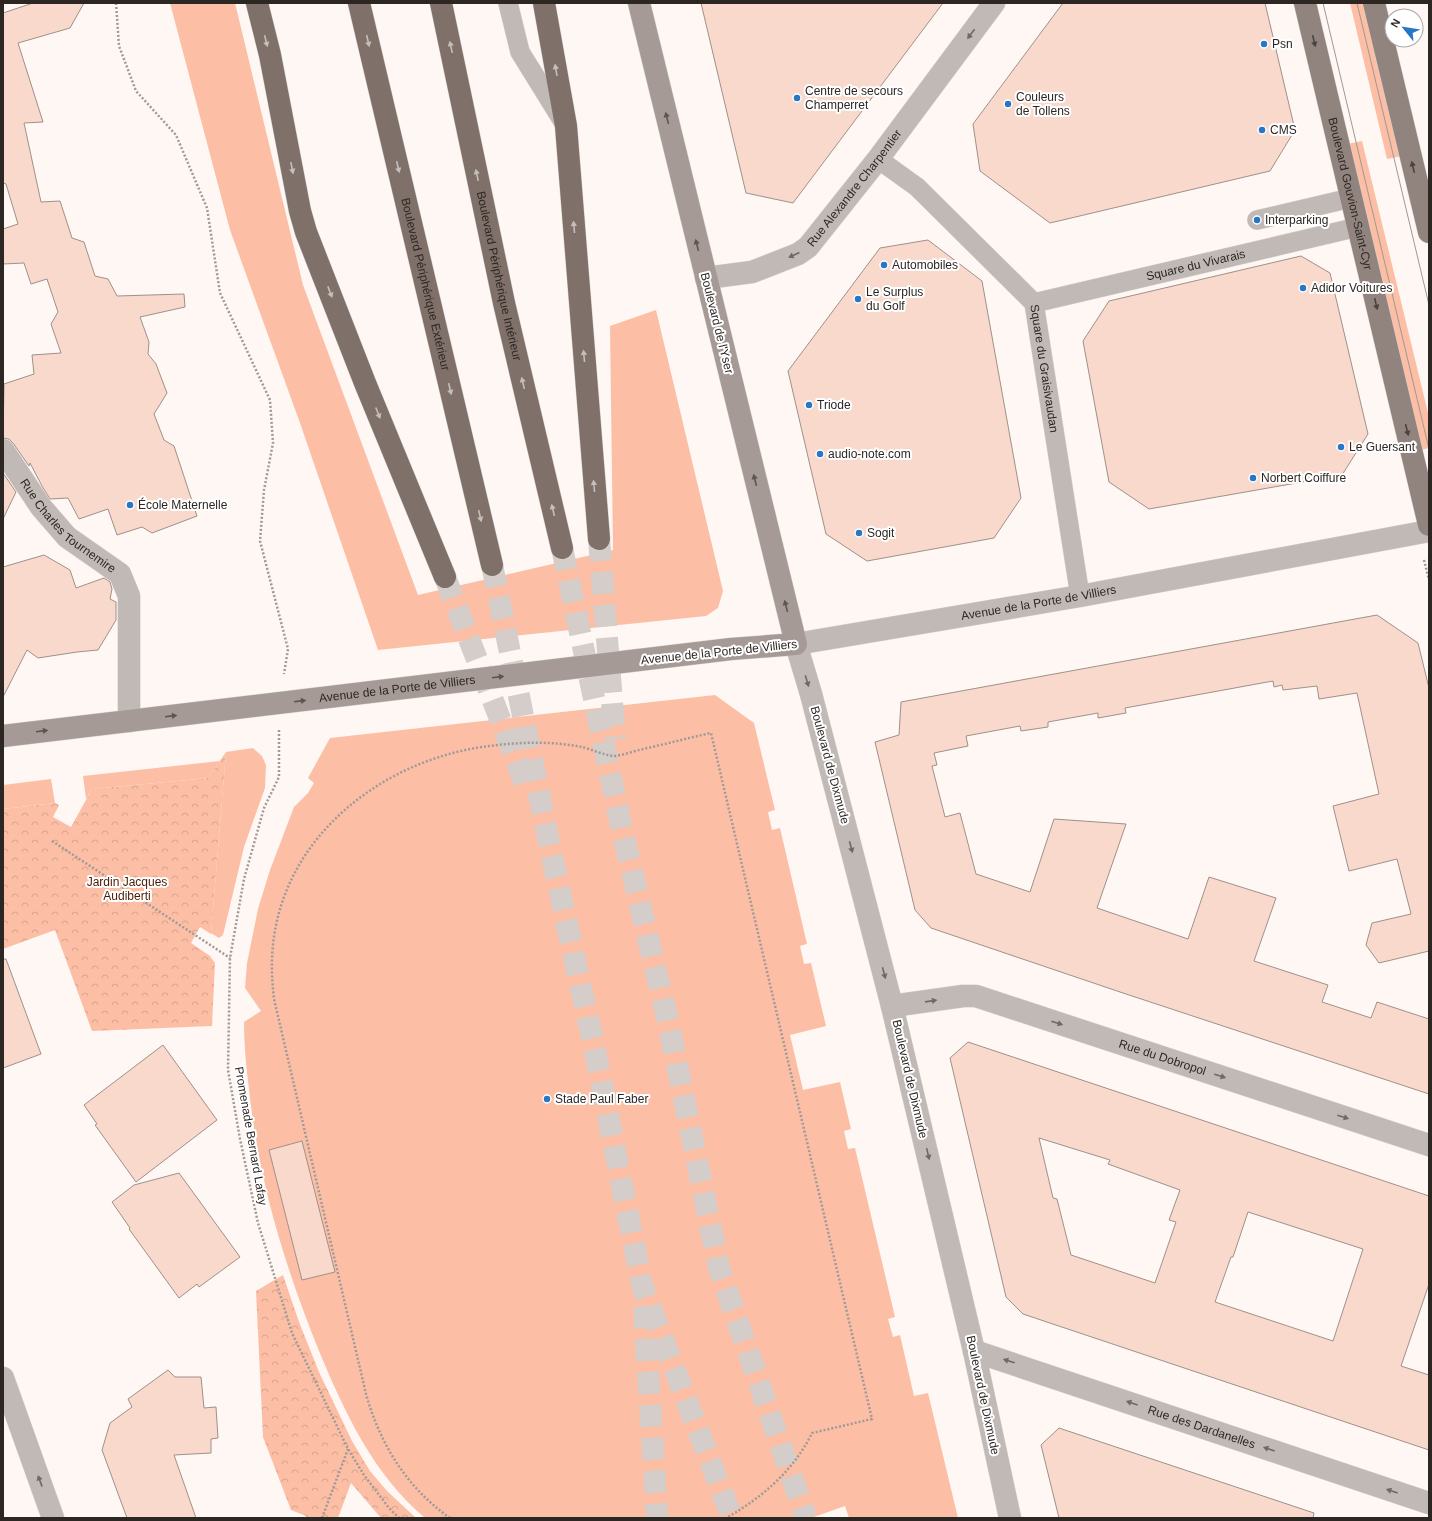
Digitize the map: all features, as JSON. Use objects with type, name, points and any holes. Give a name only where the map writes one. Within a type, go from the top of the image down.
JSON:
[{"type":"highway","points":[[257,3],[270,55],[300,211],[306,232],[445,577]]},
{"type":"highway","name":"Boulevard Périphérique Extérieur","points":[[359,3],[492,565]]},
{"type":"highway","name":"Boulevard Périphérique Intérieur","points":[[441,3],[504,303],[562,548]]},
{"type":"highway","points":[[544,3],[566,126],[599,539]]},
{"type":"main road","name":"Boulevard Gouvion-Saint-Cyr","points":[[1305,3],[1429,525]]},
{"type":"main road","points":[[1374,3],[1424,197],[1429,232]]},
{"type":"street","name":"Boulevard de l'Yser","points":[[639,3],[796,644]]},
{"type":"street","name":"Rue Alexandre Charpentier","points":[[706,278],[752,272],[798,254],[808,247],[878,159],[994,3]]},
{"type":"street","name":"Rue Charles Tournemire","points":[[3,450],[41,507],[67,537],[120,574],[129,596],[129,721]]},
{"type":"street","name":"Avenue de la Porte de Villiers","points":[[3,736],[723,650],[796,644],[1080,596],[1429,531]]},
{"type":"street","name":"Boulevard de Dixmude","points":[[796,644],[811,694],[892,1006],[974,1351],[1010,1518]]},
{"type":"street","name":"Rue du Dobropol","points":[[892,1006],[963,996],[976,996],[1429,1145]]},
{"type":"street","name":"Rue des Dardanelles","points":[[974,1351],[1429,1503]]},
{"type":"street","points":[[3,1378],[53,1518]]},
{"type":"lane","points":[[508,3],[520,52],[566,126]]},
{"type":"lane","name":"Square du Graisivaudan","points":[[878,159],[917,187],[1034,303],[1080,596]]},
{"type":"lane","points":[[1257,220],[1351,198]]},
{"type":"lane","name":"Square du Vivarais","points":[[1034,303],[1358,227]]},
{"type":"path","name":"Promenade Bernard Lafay","points":[[116,3],[119,46],[136,91],[176,135],[207,208],[220,293],[270,400],[273,443],[264,490],[260,541],[288,649],[279,703],[279,777],[264,808],[244,879],[230,958],[228,1070],[240,1139],[258,1223],[292,1333],[348,1449],[364,1475],[389,1508],[400,1518]]},
{"type":"path","points":[[450,1518],[418,1490],[395,1461],[378,1428],[366,1394],[274,999],[272,975],[273,944],[276,926],[287,890],[303,857],[325,828],[338,814],[367,791],[412,767],[462,750],[513,743],[539,743],[582,747],[613,756],[711,733],[872,1419],[812,1433],[786,1472],[773,1485],[744,1508],[726,1518]]},
{"type":"path","points":[[52,841],[230,958]]},
{"type":"path","points":[[322,1518],[348,1449]]},
{"type":"green space","points":[[170,3],[235,3],[303,285],[418,595],[613,550],[610,326],[656,310],[723,591],[718,608],[706,616],[378,650],[300,423],[230,230]]},
{"type":"green space","points":[[1350,3],[1366,3],[1402,156],[1387,159]]},
{"type":"green space","points":[[1362,141],[1429,417],[1429,448],[1420,450],[1347,144]]},
{"type":"green space","name":"Stade Paul Faber","points":[[715,695],[754,723],[775,810],[768,812],[772,830],[780,828],[807,944],[800,946],[804,964],[811,963],[826,1026],[790,1035],[803,1090],[840,1082],[851,1129],[844,1131],[848,1149],[855,1148],[895,1317],[888,1319],[893,1337],[900,1335],[914,1396],[928,1393],[958,1518],[849,1518],[845,1506],[811,1518],[425,1518],[390,1482],[375,1462],[339,1397],[319,1351],[295,1287],[284,1255],[266,1189],[253,1123],[246,1064],[244,1022],[261,1011],[245,988],[247,963],[258,909],[270,870],[294,807],[308,793],[314,783],[308,778],[330,738]]},
{"type":"green space","points":[[253,748],[262,756],[266,765],[265,788],[244,847],[223,935],[219,938],[211,933],[226,752]]},
{"type":"green space","name":"Jardin Jacques Audiberti","points":[[226,752],[211,934],[200,927],[191,943],[210,956],[215,963],[212,1026],[92,1031],[55,930],[3,949],[3,809],[55,803],[59,805],[53,817],[71,827],[92,789],[208,778]]},
{"type":"green space","points":[[220,761],[208,778],[92,789],[86,799],[83,776]]},
{"type":"green space","points":[[51,779],[55,803],[3,809],[3,785]]},
{"type":"green space","points":[[283,1275],[299,1322],[319,1372],[352,1441],[370,1471],[387,1491],[416,1518],[381,1518],[351,1483],[338,1518],[305,1518],[306,1516],[291,1510],[263,1437],[256,1291]]},
{"type":"building","points":[[33,3],[84,3],[70,28],[18,43],[43,122],[24,123],[41,202],[60,201],[72,238],[84,242],[95,276],[108,279],[117,296],[184,294],[185,307],[140,317],[149,342],[148,354],[156,364],[167,393],[154,414],[164,440],[174,446],[197,516],[152,533],[142,527],[117,535],[108,509],[79,519],[68,498],[50,499],[30,463],[29,466],[9,439],[3,438],[4,384],[34,374],[32,355],[61,353],[51,324],[58,312],[47,279],[31,284],[24,263],[3,264],[3,229],[18,224],[6,184],[3,183],[3,13]]},
{"type":"building","name":"Centre de secours Champerret","points":[[701,3],[943,3],[793,203],[746,193]]},
{"type":"building","points":[[1063,3],[1265,3],[1295,130],[1270,171],[1050,223],[980,171],[973,124]]},
{"type":"building","points":[[928,240],[982,281],[1021,498],[994,538],[867,561],[826,534],[788,371],[880,248]]},
{"type":"building","points":[[1301,256],[1330,273],[1368,434],[1342,475],[1149,509],[1109,482],[1083,341],[1109,301]]},
{"type":"building","points":[[3,473],[16,492],[3,519]]},
{"type":"building","points":[[44,555],[70,570],[76,588],[104,578],[110,582],[112,589],[110,599],[116,602],[116,620],[98,650],[38,658],[27,650],[3,697],[3,567]]},
{"type":"building","points":[[1377,615],[1418,643],[1429,688],[1429,951],[1379,963],[1366,945],[1372,923],[1411,914],[1397,859],[1349,871],[1333,806],[1379,794],[1357,693],[1319,699],[1317,686],[1283,690],[1282,685],[1274,687],[1273,681],[1125,708],[1126,713],[1098,718],[1098,713],[1048,722],[1048,727],[1021,731],[1020,726],[966,736],[968,746],[934,753],[937,765],[932,766],[945,817],[960,813],[976,874],[1030,892],[1054,819],[1126,824],[1097,908],[1188,939],[1209,877],[1276,898],[1254,961],[1328,985],[1322,1002],[1371,1018],[1377,1002],[1429,1019],[1429,1094],[931,928],[915,910],[875,742],[899,735],[901,702]]},
{"type":"building","points":[[3,959],[6,959],[41,1054],[3,1068]]},
{"type":"building","points":[[968,1042],[1429,1196],[1429,1284],[1401,1366],[1429,1375],[1429,1450],[1023,1314],[1006,1297],[950,1058]],"holes":[[[1039,1138],[1110,1160],[1108,1164],[1180,1190],[1169,1220],[1176,1222],[1155,1283],[1071,1255],[1057,1199],[1053,1198]],[[1248,1212],[1363,1249],[1333,1341],[1215,1302],[1231,1257],[1233,1257]]]},
{"type":"building","points":[[163,1045],[217,1120],[136,1182],[95,1125],[97,1124],[84,1105]]},
{"type":"building","points":[[302,1141],[335,1272],[302,1280],[269,1150]]},
{"type":"building","points":[[179,1173],[240,1257],[199,1287],[197,1284],[179,1298],[129,1229],[130,1228],[112,1202],[134,1185]]},
{"type":"building","points":[[168,1370],[175,1377],[201,1377],[204,1408],[216,1407],[218,1438],[211,1439],[211,1453],[174,1455],[196,1518],[127,1518],[102,1450],[110,1423],[132,1407],[128,1399]]},
{"type":"building","points":[[1059,1428],[1314,1513],[1313,1518],[1059,1518],[1041,1445]]},
{"type":"tunnel","points":[[599,539],[615,739]]},
{"type":"tunnel","points":[[562,548],[622,830],[668,1021],[719,1268],[806,1518]]},
{"type":"tunnel","points":[[492,565],[551,852],[595,1051],[642,1285],[732,1518]]},
{"type":"tunnel","points":[[445,577],[528,791]]},
{"type":"tunnel","points":[[644,1306],[657,1518]]},
{"type":"tram line","points":[[1323,3],[1429,449]]},
{"type":"tram line","points":[[1357,3],[1429,305]]},
{"type":"place","name":"Psn","points":[[1264,44]]},
{"type":"place","name":"Centre de secours Champerret","points":[[797,98]]},
{"type":"place","name":"Couleurs de Tollens","points":[[1008,104]]},
{"type":"place","name":"CMS","points":[[1262,130]]},
{"type":"place","name":"Interparking","points":[[1257,220]]},
{"type":"place","name":"Automobiles","points":[[884,265]]},
{"type":"place","name":"Adidor Voitures","points":[[1303,288]]},
{"type":"place","name":"Le Surplus du Golf","points":[[858,299]]},
{"type":"place","name":"Triode","points":[[809,405]]},
{"type":"place","name":"Le Guersant","points":[[1341,447]]},
{"type":"place","name":"audio-note.com","points":[[820,454]]},
{"type":"place","name":"Norbert Coiffure","points":[[1253,478]]},
{"type":"place","name":"École Maternelle","points":[[130,505]]},
{"type":"place","name":"Sogit","points":[[859,533]]},
{"type":"place","name":"Stade Paul Faber","points":[[547,1099]]}]
